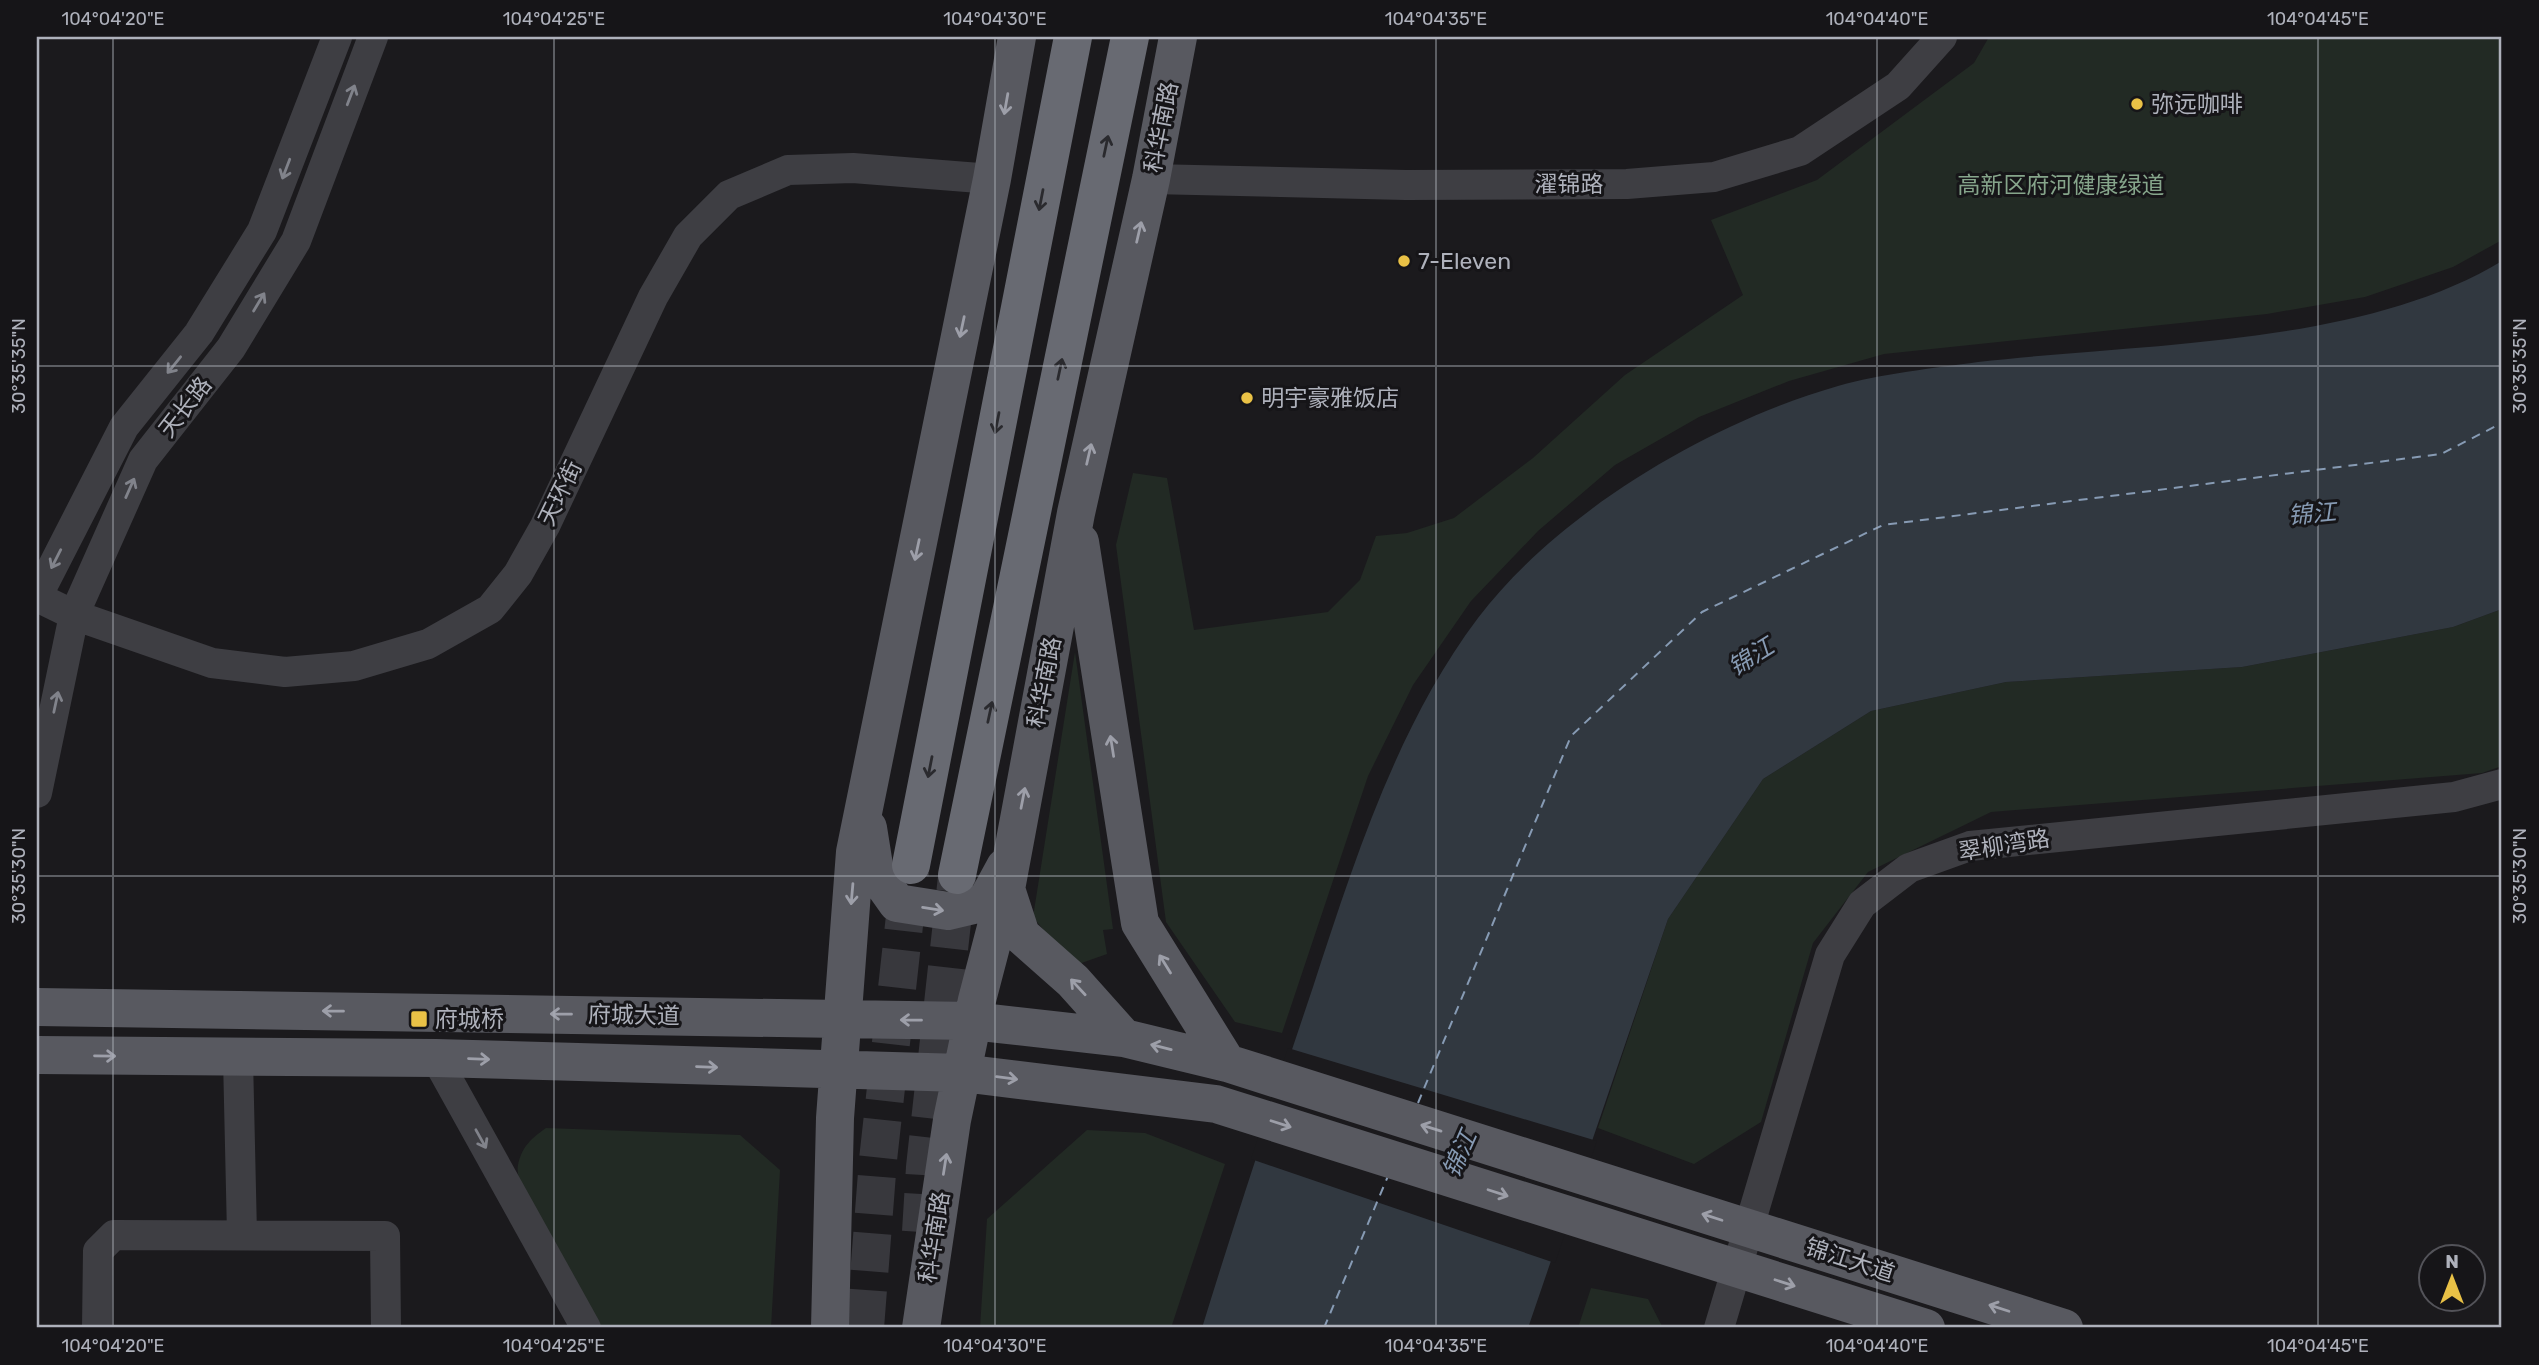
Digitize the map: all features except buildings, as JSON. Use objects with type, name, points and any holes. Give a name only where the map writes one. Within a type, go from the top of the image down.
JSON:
[{"type":"highway","points":[[911,865],[1073,37]]},
{"type":"highway","name":"科华南路","points":[[957,875],[1130,37]]},
{"type":"main road","points":[[830,1328],[838,1071],[855,852],[992,179],[1017,37]]},
{"type":"main road","name":"科华南路","points":[[921,1328],[972,1021],[1009,870],[1076,513],[1151,179],[1178,37]]},
{"type":"main road","points":[[1076,513],[1140,923],[1227,1063]]},
{"type":"main road","points":[[864,805],[875,872],[897,903],[948,911],[986,902],[1009,870]]},
{"type":"main road","points":[[1009,870],[1021,935],[1073,981],[1124,1038]]},
{"type":"main road","name":"府城大道","points":[[37,1007],[972,1021],[1124,1038],[1227,1063],[1636,1192]]},
{"type":"main road","points":[[37,1055],[436,1058],[962,1073]]},
{"type":"main road","name":"锦江大道","points":[[962,1073],[1216,1104],[1926,1328]]},
{"type":"main road","name":"锦江大道","points":[[1636,1192],[2064,1328]]},
{"type":"street","name":"天长路","points":[[37,597],[124,427],[199,333],[262,231],[337,37]]},
{"type":"street","name":"天长路","points":[[37,793],[74,614],[143,460],[231,348],[296,241],[373,37]]},
{"type":"street","name":"濯锦路","points":[[1151,179],[1406,185],[1627,184],[1714,177],[1800,151],[1898,86],[1942,37]]},
{"type":"street","name":"天环街","points":[[37,597],[74,614],[212,663],[285,672],[354,666],[428,643],[490,609],[518,574],[545,526],[659,287],[688,236],[729,195],[788,170],[853,168],[992,179]]},
{"type":"street","name":"翠柳湾路","points":[[1718,1328],[1830,955],[1863,904],[1909,869],[1970,846],[2454,797],[2502,784]]},
{"type":"street","points":[[238,1058],[242,1234]]},
{"type":"street","points":[[436,1058],[586,1328]]},
{"type":"street","points":[[97,1328],[98,1251],[114,1235],[242,1234],[385,1236],[387,1328]]},
{"type":"green space","name":"高新区府河健康绿道","points":[[1989,37],[2502,37],[2502,240],[2453,267],[2365,297],[2267,314],[1884,354],[1789,381],[1699,417],[1615,465],[1538,531],[1471,601],[1413,685],[1368,776],[1282,1033],[1235,1022],[1166,922],[1116,545],[1133,473],[1167,478],[1194,630],[1328,612],[1360,580],[1376,536],[1407,533],[1454,518],[1533,458],[1625,375],[1743,295],[1711,220],[1817,180],[1974,63]]},
{"type":"green space","points":[[2502,609],[2502,766],[2482,773],[1991,812],[1868,872],[1813,943],[1761,1122],[1694,1164],[1598,1128],[1668,919],[1763,779],[1871,711],[2006,682],[2242,667],[2453,627]]},
{"type":"green space","points":[[1075,652],[1113,929],[1103,930],[1107,954],[1073,966],[1033,917]]},
{"type":"green space","points":[[546,1128],[740,1135],[780,1170],[771,1328],[598,1328],[549,1246],[525,1198],[519,1179],[518,1165],[522,1153],[532,1139]]},
{"type":"green space","points":[[1087,1130],[1145,1133],[1225,1164],[1171,1328],[980,1328],[987,1219]]},
{"type":"green space","points":[[1591,1288],[1648,1299],[1663,1328],[1578,1328]]},
{"type":"water","name":"锦江","points":[[2502,261],[2502,609],[2453,627],[2242,667],[2006,682],[1871,711],[1763,779],[1668,919],[1528,1328],[1202,1328],[1345,891],[1401,748],[1450,659],[1478,618],[1512,579],[1551,542],[1594,507],[1641,475],[1690,447],[1740,422],[1838,386],[1889,375],[1978,362],[2248,337],[2317,326],[2383,310],[2445,289]]},
{"type":"pier","points":[[1288,1048],[1597,1141],[1555,1263],[1251,1159]]},
{"type":"ferry route","points":[[1418,1103],[1571,736],[1702,612],[1883,525],[2441,454],[2502,423]]},
{"type":"ferry route","points":[[1324,1328],[1388,1176]]},
{"type":"tunnel","points":[[865,1328],[878,1160],[910,871]]},
{"type":"tunnel","points":[[921,1232],[925,1167],[957,877]]},
{"type":"place","name":"弥远咖啡","points":[[2137,104]]},
{"type":"place","name":"7-Eleven","points":[[1404,261]]},
{"type":"place","name":"明宇豪雅饭店","points":[[1247,398]]},
{"type":"place","name":"府城桥","points":[[419,1019]]}]
